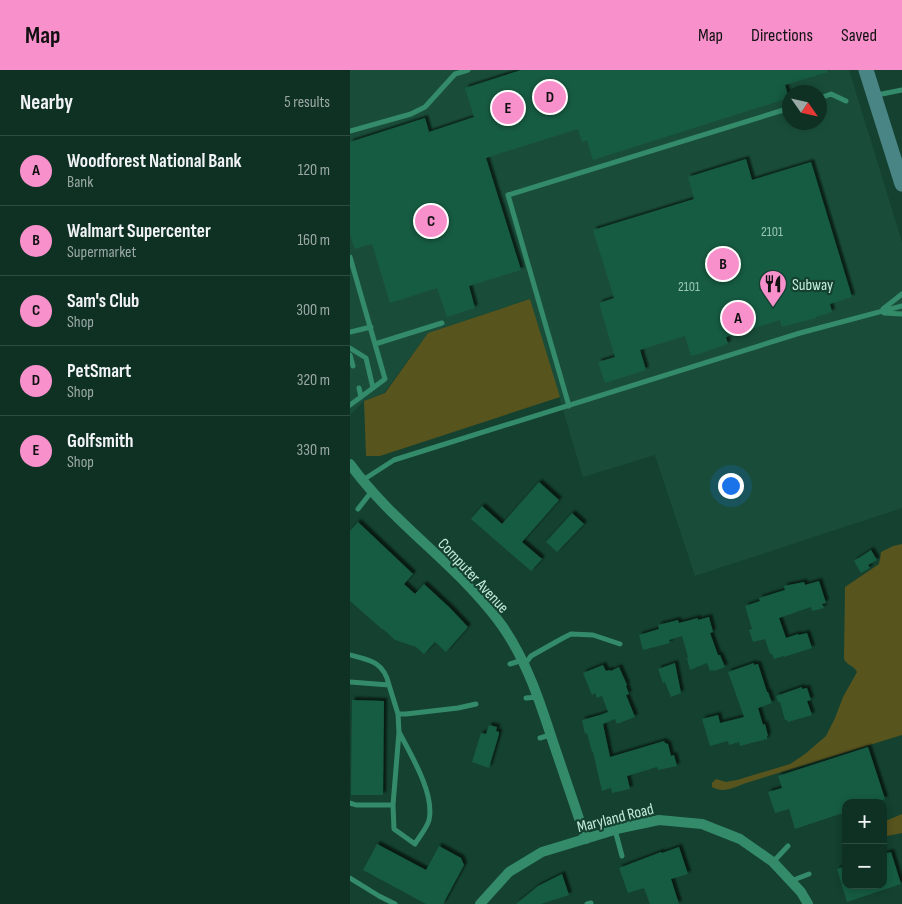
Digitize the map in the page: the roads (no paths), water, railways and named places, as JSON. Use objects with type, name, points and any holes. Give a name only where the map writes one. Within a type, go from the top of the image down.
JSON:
[{"type":"main road","points":[[866,70],[902,184]]},
{"type":"street","name":"Computer Avenue","points":[[350,464],[362,481],[397,517],[473,590],[503,628],[524,662],[538,697],[586,839]]},
{"type":"street","name":"Maryland Road","points":[[480,904],[509,872],[542,852],[614,830],[659,820],[702,824],[740,838],[773,862],[800,892],[808,904]]},
{"type":"lane","points":[[350,131],[411,114],[425,107],[455,74],[468,70]]},
{"type":"lane","points":[[874,96],[902,90]]},
{"type":"lane","points":[[827,96],[832,94],[846,101]]},
{"type":"lane","points":[[568,406],[508,195],[782,110]]},
{"type":"lane","points":[[350,257],[385,379],[350,405]]},
{"type":"lane","points":[[879,312],[902,294]]},
{"type":"lane","points":[[362,481],[394,460],[800,333],[902,306]]},
{"type":"lane","points":[[879,312],[902,314]]},
{"type":"lane","points":[[375,344],[442,323]]},
{"type":"lane","points":[[350,332],[371,327]]},
{"type":"lane","points":[[350,348],[366,358],[373,388]]},
{"type":"lane","points":[[350,355],[353,366]]},
{"type":"lane","points":[[359,388],[361,396]]},
{"type":"lane","points":[[358,509],[372,491]]},
{"type":"lane","points":[[510,664],[524,662],[531,656],[571,634],[592,635],[620,644]]},
{"type":"lane","points":[[350,655],[373,661],[388,677],[398,714],[399,732],[394,829],[415,844],[429,822],[430,803],[418,766],[399,732]]},
{"type":"lane","points":[[350,682],[389,685]]},
{"type":"lane","points":[[526,698],[538,697]]},
{"type":"lane","points":[[398,714],[458,708],[476,704]]},
{"type":"lane","points":[[540,738],[551,735]]},
{"type":"lane","points":[[350,803],[356,805],[394,805]]},
{"type":"lane","points":[[614,830],[622,856]]},
{"type":"lane","points":[[773,862],[788,846]]},
{"type":"lane","points":[[790,881],[809,874]]},
{"type":"lane","points":[[350,878],[395,904]]},
{"type":"place","name":"PetSmart","points":[[550,97]]},
{"type":"place","name":"Golfsmith","points":[[508,108]]},
{"type":"place","name":"Sam's Club","points":[[431,221]]},
{"type":"place","name":"Walmart Supercenter","points":[[723,264]]},
{"type":"place","name":"Subway","points":[[773,308]]},
{"type":"place","name":"Woodforest National Bank","points":[[738,318]]}]
